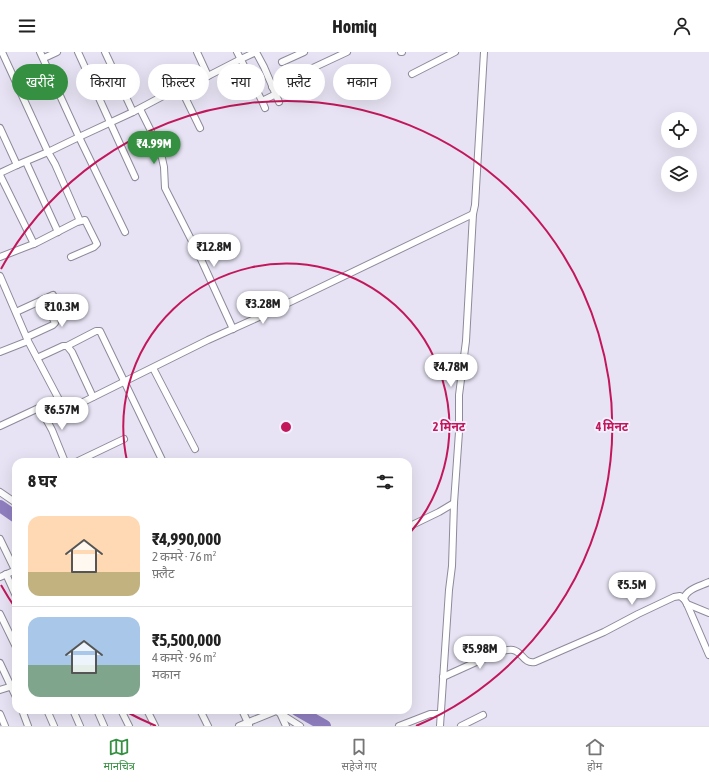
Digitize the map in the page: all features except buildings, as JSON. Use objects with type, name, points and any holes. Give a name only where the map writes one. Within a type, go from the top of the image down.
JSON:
[{"type":"street","points":[[2,52],[80,221]]},
{"type":"street","points":[[40,52],[125,232]]},
{"type":"street","points":[[44,58],[57,52]]},
{"type":"street","points":[[78,52],[135,177]]},
{"type":"street","points":[[105,52],[133,112]]},
{"type":"street","points":[[197,52],[202,64]]},
{"type":"street","points":[[237,52],[265,108]]},
{"type":"street","points":[[209,75],[256,52],[272,86],[347,52]]},
{"type":"street","points":[[282,62],[304,52]]},
{"type":"street","points":[[412,74],[455,52]]},
{"type":"street","points":[[440,726],[452,566],[454,503],[459,432],[459,395],[466,341],[484,52]]},
{"type":"street","points":[[262,101],[273,96]]},
{"type":"street","points":[[34,244],[0,174],[156,100]]},
{"type":"street","points":[[186,100],[200,128]]},
{"type":"street","points":[[140,109],[162,158],[165,188],[233,329]]},
{"type":"street","points":[[0,128],[17,165]]},
{"type":"street","points":[[26,162],[58,232]]},
{"type":"street","points":[[47,420],[473,214]]},
{"type":"street","points":[[0,248],[2,256],[34,244],[80,221],[85,220],[97,244],[94,247],[71,257]]},
{"type":"street","points":[[0,276],[37,358],[65,411]]},
{"type":"street","points":[[16,312],[53,295]]},
{"type":"street","points":[[0,352],[28,339],[55,323],[44,299]]},
{"type":"street","points":[[37,358],[99,330],[161,458]]},
{"type":"street","points":[[66,346],[72,352],[93,397]]},
{"type":"street","points":[[153,368],[195,449]]},
{"type":"street","points":[[0,426],[58,399]]},
{"type":"street","points":[[40,408],[47,420],[63,458]]},
{"type":"street","points":[[85,458],[124,440]]},
{"type":"street","points":[[0,492],[12,500]]},
{"type":"street","points":[[412,525],[454,503]]},
{"type":"street","points":[[0,539],[12,564]]},
{"type":"street","points":[[12,572],[3,576],[12,590]]},
{"type":"street","points":[[685,602],[685,595],[689,591],[709,582]]},
{"type":"street","points":[[443,677],[496,653],[505,651],[513,650],[520,654],[526,661],[530,663],[535,662],[604,632],[674,597],[680,596],[685,602],[709,655]]},
{"type":"street","points":[[685,602],[709,613]]},
{"type":"street","points":[[0,614],[12,639]]},
{"type":"street","points":[[0,663],[12,683]]},
{"type":"street","points":[[0,690],[12,687]]},
{"type":"street","points":[[0,714],[5,726]]},
{"type":"street","points":[[24,714],[28,726]]},
{"type":"street","points":[[49,714],[54,726]]},
{"type":"street","points":[[75,714],[80,726]]},
{"type":"street","points":[[99,714],[104,726]]},
{"type":"street","points":[[123,714],[129,726]]},
{"type":"street","points":[[149,714],[155,726]]},
{"type":"street","points":[[202,714],[208,726]]},
{"type":"street","points":[[244,714],[249,724]]},
{"type":"street","points":[[239,726],[249,724],[271,714]]},
{"type":"street","points":[[279,714],[286,726]]},
{"type":"street","points":[[282,714],[300,726]]},
{"type":"street","points":[[399,726],[430,714],[441,714]]},
{"type":"street","points":[[461,726],[483,715]]},
{"type":"waterway","points":[[0,506],[12,514]]},
{"type":"waterway","points":[[304,714],[325,726]]}]
